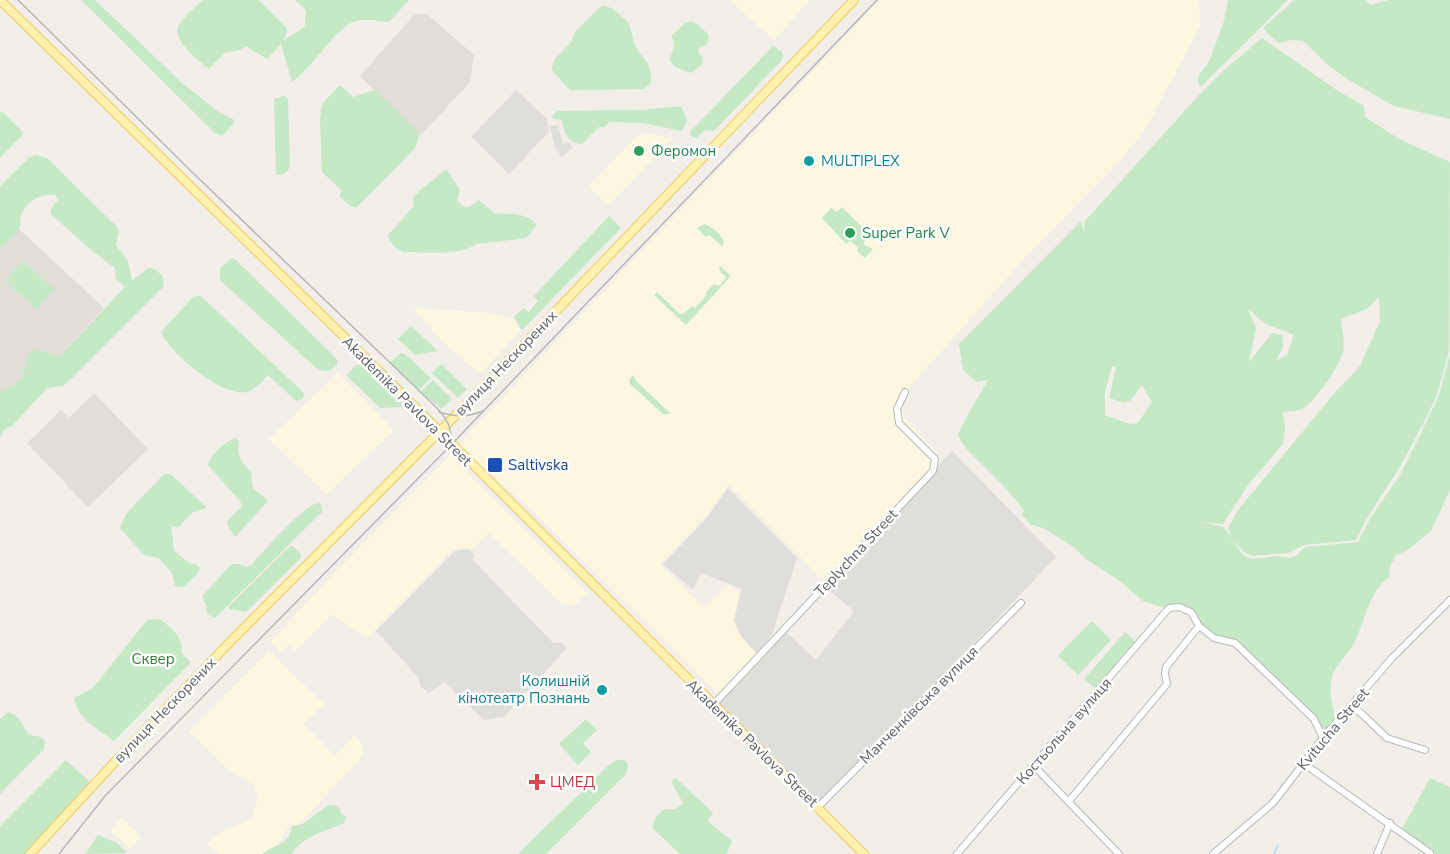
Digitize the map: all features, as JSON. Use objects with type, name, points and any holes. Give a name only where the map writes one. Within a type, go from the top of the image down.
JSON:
[{"type":"main road","name":"Akademika Pavlova Street","points":[[0,0],[377,369],[864,854]]},
{"type":"main road","name":"вулиця Нескорених","points":[[30,854],[229,643],[439,432],[854,0]]},
{"type":"street","name":"Teplychna Street","points":[[713,705],[933,471],[935,459],[899,423],[897,409],[905,392]]},
{"type":"street","name":"Kvitucha Street","points":[[1213,854],[1273,803],[1323,738],[1392,658],[1450,600]]},
{"type":"street","name":"Манченківська вулиця","points":[[818,807],[1021,603]]},
{"type":"street","name":"Костьольна вулиця","points":[[957,854],[1169,608],[1179,607],[1191,612],[1199,626]]},
{"type":"street","points":[[1069,801],[1167,684],[1166,667],[1199,626],[1214,638],[1235,643],[1314,719],[1323,738]]},
{"type":"street","points":[[1351,706],[1387,738],[1425,750]]},
{"type":"street","points":[[1303,763],[1430,853]]},
{"type":"street","points":[[1034,766],[1119,854]]},
{"type":"street","points":[[1377,854],[1390,823]]},
{"type":"shaded area","points":[[730,0],[810,0],[774,40]]},
{"type":"shaded area","points":[[880,0],[1199,0],[1200,26],[1147,127],[1118,163],[1029,253],[905,392],[897,409],[940,457],[825,582],[729,485],[706,516],[660,565],[704,607],[727,584],[739,592],[734,620],[740,635],[757,654],[719,695],[535,513],[458,445]]},
{"type":"shaded area","points":[[427,14],[474,55],[470,82],[421,135],[360,76],[414,15]]},
{"type":"shaded area","points":[[516,90],[547,119],[549,132],[509,174],[471,137]]},
{"type":"shaded area","points":[[558,125],[563,145],[568,142],[573,148],[562,157],[555,148],[550,127]]},
{"type":"shaded area","points":[[640,133],[673,138],[608,206],[588,187]]},
{"type":"shaded area","points":[[19,229],[104,308],[0,420],[0,250]]},
{"type":"shaded area","points":[[413,308],[493,313],[514,319],[520,331],[480,374],[446,345]]},
{"type":"shaded area","points":[[338,373],[394,430],[327,495],[269,439]]},
{"type":"shaded area","points":[[94,393],[148,449],[88,507],[27,443],[61,410],[69,418]]},
{"type":"shaded area","points":[[952,451],[1056,557],[821,804],[718,703],[785,631],[816,660],[854,611],[825,587]]},
{"type":"shaded area","points":[[450,455],[588,593],[573,606],[560,602],[489,533],[473,548],[453,549],[366,639],[332,614],[295,651],[289,644],[281,652],[271,642],[314,594]]},
{"type":"shaded area","points":[[728,488],[797,558],[772,634],[757,654],[740,635],[734,620],[742,589],[701,573],[693,590],[663,564],[705,520]]},
{"type":"shaded area","points":[[468,549],[474,554],[472,559],[553,643],[562,643],[567,648],[504,717],[484,720],[444,682],[429,693],[420,686],[418,677],[376,631],[455,551]]},
{"type":"shaded area","points":[[269,651],[324,704],[304,724],[335,756],[355,735],[363,745],[363,756],[300,823],[289,826],[278,844],[261,854],[219,854],[208,844],[222,831],[250,820],[258,800],[254,785],[225,767],[189,732]]},
{"type":"shaded area","points":[[122,818],[141,837],[130,849],[110,830]]},
{"type":"green space","points":[[81,0],[95,0],[182,83],[217,111],[233,119],[234,123],[222,136],[215,133]]},
{"type":"green space","points":[[203,0],[259,0],[286,27],[283,42],[305,26],[306,10],[295,0],[409,0],[389,22],[365,20],[348,25],[292,82],[281,44],[267,59],[246,46],[240,50],[225,53],[209,68],[197,59],[182,43],[177,31],[184,18]]},
{"type":"green space","points":[[1228,0],[1288,0],[1201,87],[1198,82],[1199,75],[1209,62],[1224,21]]},
{"type":"green space","points":[[1294,0],[1366,0],[1370,5],[1389,0],[1450,0],[1450,119],[1394,106],[1329,66],[1303,41],[1290,40],[1278,43],[1263,28]]},
{"type":"green space","points":[[602,5],[613,9],[628,23],[635,45],[650,70],[651,83],[644,89],[570,90],[553,72],[555,59],[572,41],[574,33]]},
{"type":"green space","points":[[691,21],[709,35],[707,44],[699,48],[698,52],[703,58],[702,64],[691,73],[675,67],[670,61],[674,46],[671,36],[685,23]]},
{"type":"green space","points":[[1262,38],[1338,91],[1364,106],[1365,117],[1399,139],[1450,162],[1449,350],[1437,395],[1426,418],[1400,467],[1367,518],[1356,540],[1305,545],[1288,553],[1253,556],[1245,553],[1233,540],[1243,555],[1251,559],[1278,556],[1289,558],[1296,556],[1305,547],[1358,542],[1371,517],[1400,475],[1421,433],[1439,395],[1450,355],[1450,490],[1431,531],[1406,551],[1396,555],[1390,567],[1389,577],[1375,592],[1355,641],[1335,669],[1331,688],[1337,723],[1323,738],[1314,719],[1235,643],[1210,633],[1191,612],[1143,601],[1117,579],[1087,560],[1071,545],[1043,528],[1030,524],[1022,515],[1024,510],[970,452],[958,435],[988,380],[977,382],[963,370],[959,344],[1081,221],[1084,233],[1085,221],[1198,96],[1224,70]],"holes":[[[1379,297],[1380,321],[1360,366],[1332,396],[1238,510],[1228,528],[1232,539],[1224,527],[1201,522],[1223,524],[1248,485],[1283,444],[1285,427],[1283,412],[1300,410],[1307,406],[1326,384],[1337,366],[1344,348],[1341,319],[1367,309]],[[1248,309],[1266,324],[1294,335],[1287,355],[1276,361],[1283,347],[1282,335],[1272,333],[1249,362],[1256,328]],[[1112,366],[1116,367],[1109,398],[1125,403],[1131,400],[1142,385],[1152,402],[1138,423],[1130,424],[1105,415],[1105,392]]]},
{"type":"green space","points":[[773,46],[782,52],[781,61],[714,131],[705,130],[697,138],[691,136],[690,132]]},
{"type":"green space","points":[[340,85],[353,97],[375,90],[419,133],[416,147],[357,207],[352,207],[339,196],[342,191],[322,172],[320,119],[322,104]]},
{"type":"green space","points":[[284,96],[288,99],[290,167],[281,175],[276,175],[274,99]]},
{"type":"green space","points":[[681,106],[687,121],[682,131],[644,123],[609,122],[605,127],[599,127],[582,144],[573,142],[567,136],[562,120],[552,119],[557,111],[642,110]]},
{"type":"green space","points":[[0,112],[4,113],[23,132],[0,158]]},
{"type":"green space","points":[[37,155],[47,158],[119,230],[116,245],[128,261],[132,281],[148,268],[162,275],[164,286],[71,379],[63,386],[47,388],[12,426],[5,429],[0,437],[0,391],[11,387],[20,379],[31,352],[38,350],[60,356],[125,287],[116,279],[115,268],[92,251],[51,214],[51,209],[58,200],[55,195],[39,197],[26,206],[21,215],[18,232],[0,250],[0,186],[30,157]]},
{"type":"green space","points":[[446,169],[460,190],[457,200],[463,207],[469,207],[479,200],[495,214],[523,216],[537,225],[526,238],[476,244],[451,252],[403,252],[391,243],[388,235],[414,206],[415,195]]},
{"type":"green space","name":"Super Park V","points":[[842,207],[867,232],[864,245],[873,249],[865,258],[851,241],[846,244],[822,218],[831,208],[837,212]]},
{"type":"green space","points":[[609,216],[621,228],[522,330],[514,317],[523,308],[529,312],[538,301],[534,296]]},
{"type":"green space","points":[[704,224],[719,234],[724,242],[722,246],[709,235],[706,237],[697,228]]},
{"type":"green space","points":[[232,258],[334,356],[337,365],[326,371],[315,367],[220,280],[220,268]]},
{"type":"green space","points":[[23,261],[54,289],[36,309],[5,281]]},
{"type":"green space","points":[[719,265],[731,276],[686,325],[654,295],[657,292],[680,314],[683,314],[692,306],[695,308],[714,284],[719,286],[726,278],[720,271]]},
{"type":"green space","points":[[193,297],[202,297],[304,393],[303,399],[296,401],[268,375],[250,391],[236,392],[211,381],[185,362],[161,332]]},
{"type":"green space","points":[[411,326],[438,351],[415,355],[398,339]]},
{"type":"green space","points":[[401,353],[431,378],[419,390],[390,362]]},
{"type":"green space","points":[[441,364],[467,389],[458,398],[432,373]]},
{"type":"green space","points":[[356,365],[362,365],[368,369],[405,407],[380,408],[346,375]]},
{"type":"green space","points":[[633,375],[636,381],[671,414],[663,414],[630,384],[629,380]]},
{"type":"green space","points":[[433,380],[452,399],[442,409],[421,392]]},
{"type":"green space","points":[[236,438],[239,442],[238,452],[241,459],[252,473],[254,488],[268,501],[235,537],[226,523],[242,506],[208,465],[219,448]]},
{"type":"green space","points":[[164,474],[173,476],[207,508],[193,512],[178,527],[171,526],[174,551],[200,568],[184,587],[175,586],[172,573],[159,558],[144,555],[120,528],[126,514]]},
{"type":"green space","points":[[317,503],[321,504],[322,512],[215,618],[207,614],[206,604],[202,598],[204,594],[232,564],[246,567],[252,564],[302,512]]},
{"type":"green space","points":[[293,546],[301,558],[246,612],[228,607],[289,547]]},
{"type":"green space","name":"Сквер","points":[[159,619],[179,637],[182,654],[191,662],[114,741],[84,718],[74,698],[93,688],[147,620]]},
{"type":"green space","points":[[1092,621],[1111,640],[1078,675],[1058,655]]},
{"type":"green space","points":[[1125,632],[1135,642],[1097,690],[1084,679]]},
{"type":"green space","points":[[8,712],[19,718],[30,735],[41,737],[45,741],[44,749],[0,794],[0,719]]},
{"type":"green space","points":[[586,719],[597,730],[583,743],[591,752],[578,765],[559,744]]},
{"type":"green space","points":[[66,760],[93,785],[30,854],[0,854],[0,826]]},
{"type":"green space","points":[[617,760],[625,760],[628,764],[626,774],[546,854],[518,854],[609,765]]},
{"type":"green space","points":[[676,778],[712,812],[713,814],[708,819],[709,822],[731,840],[732,843],[726,854],[680,854],[652,828],[656,817],[662,810],[676,809],[683,803],[672,783]]},
{"type":"green space","points":[[1430,778],[1450,787],[1450,854],[1432,854],[1401,831]]},
{"type":"green space","points":[[334,805],[346,817],[344,823],[309,838],[291,854],[262,854],[285,841],[292,826],[303,824],[327,806]]},
{"type":"green space","points":[[98,835],[117,843],[127,853],[85,854]]},
{"type":"waterway","points":[[1274,854],[1278,845]]},
{"type":"tram line","points":[[18,0],[191,171],[436,407],[449,426],[451,436],[448,448]]},
{"type":"tram line","points":[[59,854],[105,796],[449,447],[877,0]]},
{"type":"tram line","points":[[439,412],[461,416],[483,411]]},
{"type":"place","name":"Феромон","points":[[639,151]]},
{"type":"place","name":"MULTIPLEX","points":[[809,161]]},
{"type":"place","name":"Super Park V","points":[[850,233]]},
{"type":"place","name":"Saltivska","points":[[495,465]]},
{"type":"place","name":"Колишній кінотеатр Познань","points":[[602,690]]},
{"type":"place","name":"ЦМЕД","points":[[537,782]]}]
